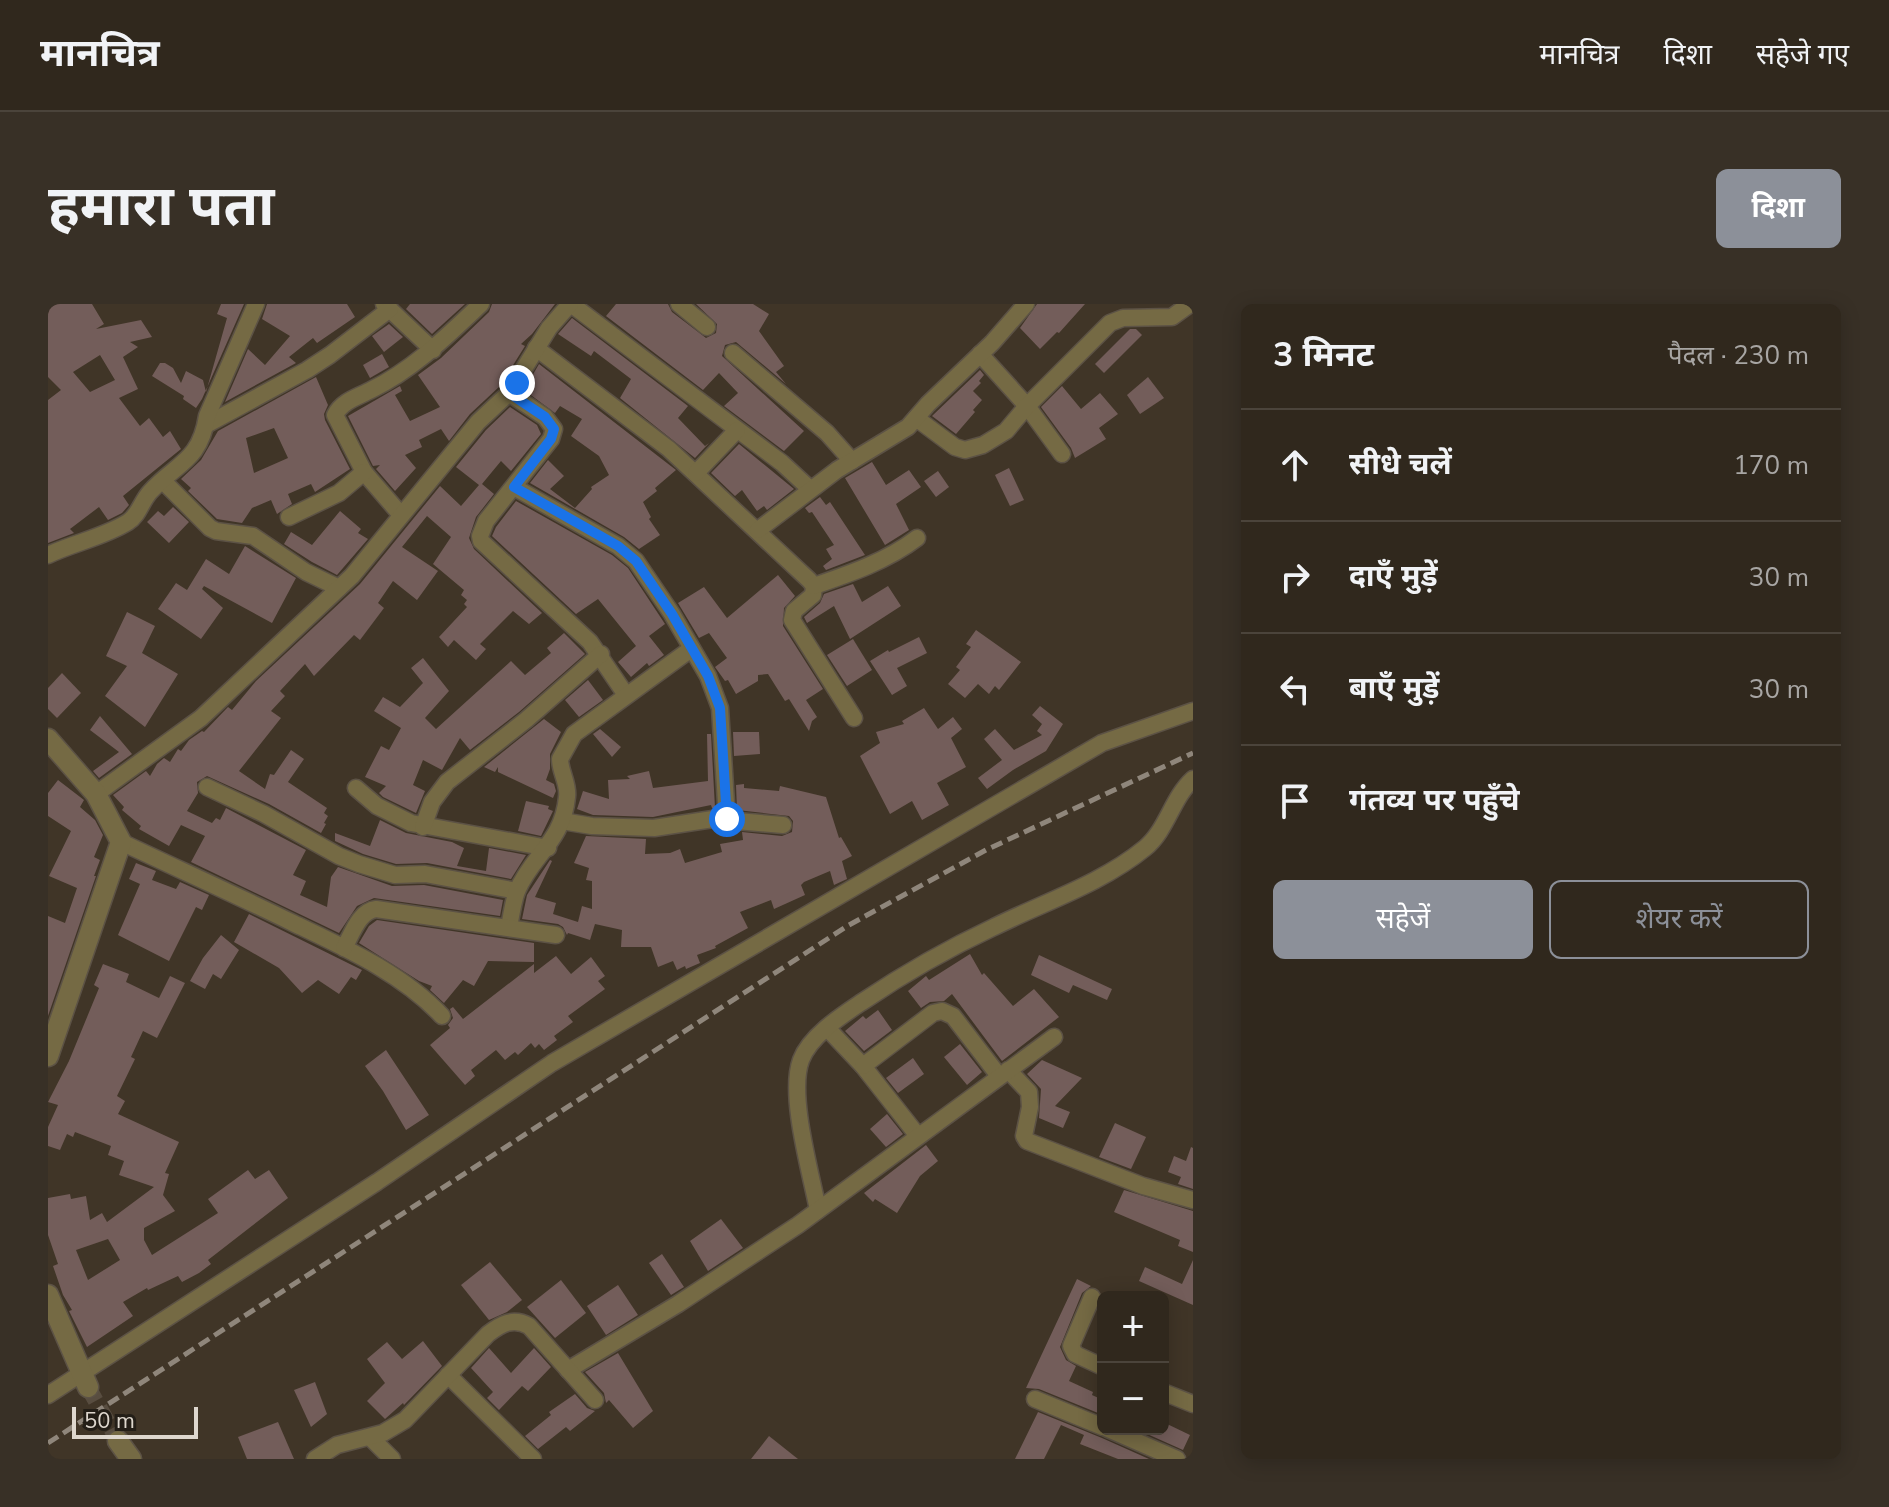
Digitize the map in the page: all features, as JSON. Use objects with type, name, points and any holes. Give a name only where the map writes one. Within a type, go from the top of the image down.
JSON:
[{"type":"street","points":[[48,555],[120,527],[132,519],[150,492],[196,449],[204,436],[214,400],[256,304]]},
{"type":"street","points":[[401,515],[364,472],[336,418],[337,411],[433,350],[481,304]]},
{"type":"street","points":[[96,794],[201,718],[352,576],[478,422],[509,393],[549,328],[571,304],[782,463],[810,489]]},
{"type":"street","points":[[679,304],[707,327]]},
{"type":"street","points":[[758,530],[810,489],[908,427],[1026,304]]},
{"type":"street","points":[[916,418],[955,447],[965,450],[983,445],[1006,431],[1110,323],[1123,318],[1172,317],[1190,304]]},
{"type":"street","points":[[206,425],[307,370],[387,306],[433,350]]},
{"type":"street","points":[[536,348],[669,449],[814,586]]},
{"type":"street","points":[[733,353],[827,433],[852,461]]},
{"type":"street","points":[[980,354],[1027,406],[1062,454]]},
{"type":"street","points":[[509,393],[545,417],[554,429],[551,439],[486,521],[481,530],[481,541],[590,642],[626,695]]},
{"type":"street","points":[[696,473],[737,430]]},
{"type":"street","points":[[289,517],[339,493],[364,472]]},
{"type":"street","points":[[163,481],[210,528],[253,536],[306,572],[339,588]]},
{"type":"street","points":[[514,487],[618,546],[636,561],[672,614],[708,676],[720,708],[727,819]]},
{"type":"street","points":[[814,586],[902,549],[917,538]]},
{"type":"street","points":[[814,586],[812,598],[794,611],[792,620],[854,718]]},
{"type":"street","points":[[509,928],[517,891],[548,848],[562,821],[568,793],[560,766],[574,734],[691,649]]},
{"type":"street","points":[[423,827],[432,802],[447,782],[526,720],[601,654]]},
{"type":"street","points":[[48,1395],[85,1380],[552,1063],[1102,743],[1193,711]]},
{"type":"street","points":[[48,739],[96,794],[121,842],[344,948],[405,985],[428,1001],[442,1016]]},
{"type":"street","points":[[818,1210],[799,1115],[796,1080],[808,1047],[843,1015],[917,965],[1077,890],[1145,848],[1156,837],[1184,787],[1193,779]]},
{"type":"street","points":[[207,787],[359,864],[395,875],[425,874],[517,891]]},
{"type":"street","points":[[356,788],[395,817],[423,827],[499,837],[548,848]]},
{"type":"street","points":[[562,821],[592,826],[654,828],[727,819],[783,825]]},
{"type":"street","points":[[48,1056],[121,842]]},
{"type":"street","points":[[344,948],[370,909],[556,935]]},
{"type":"street","points":[[863,1066],[933,1013],[942,1011],[953,1016],[1003,1073],[1029,1092],[1030,1107],[1024,1136],[1027,1141],[1143,1186],[1193,1200]]},
{"type":"street","points":[[828,1029],[863,1066],[918,1136]]},
{"type":"street","points":[[568,1370],[678,1304],[818,1210],[1054,1037]]},
{"type":"street","points":[[48,1295],[85,1380]]},
{"type":"street","points":[[1092,1297],[1071,1346],[1075,1354],[1097,1364]]},
{"type":"street","points":[[315,1459],[337,1445],[370,1437],[405,1420],[488,1334],[504,1323],[514,1321],[529,1326],[595,1400]]},
{"type":"street","points":[[448,1375],[533,1459]]},
{"type":"street","points":[[1169,1394],[1193,1404]]},
{"type":"street","points":[[1035,1399],[1097,1425]]},
{"type":"street","points":[[1121,1435],[1177,1459]]},
{"type":"street","points":[[370,1437],[392,1459]]},
{"type":"street","points":[[118,1441],[131,1459]]},
{"type":"building","points":[[48,304],[92,304],[104,324],[96,329],[141,320],[152,337],[130,342],[138,347],[123,357],[138,389],[119,398],[140,426],[149,418],[163,437],[170,431],[181,449],[123,496],[129,505],[122,513],[108,520],[99,507],[70,529],[74,533],[48,543],[48,400],[61,390],[48,377]],"holes":[[[100,355],[115,380],[90,392],[73,372]]]},
{"type":"building","points":[[221,304],[244,304],[208,386],[227,318],[217,314]]},
{"type":"building","points":[[267,304],[347,304],[355,317],[317,343],[313,338],[289,357],[296,363],[225,402],[248,349],[265,365],[290,336],[262,319]]},
{"type":"building","points":[[410,304],[465,304],[432,334],[406,309]]},
{"type":"building","points":[[492,304],[555,304],[521,344],[525,346],[500,386],[470,414],[449,441],[441,429],[419,440],[422,447],[405,455],[416,468],[395,491],[376,469],[380,465],[373,466],[348,416],[400,386],[402,391],[395,395],[410,421],[440,407],[418,375],[441,358],[489,312]]},
{"type":"building","points":[[616,304],[668,304],[672,312],[706,338],[716,333],[717,324],[696,304],[753,304],[769,314],[759,331],[784,366],[776,372],[786,384],[736,342],[725,345],[722,356],[804,431],[784,451],[724,406],[738,393],[719,373],[703,390],[606,316]]},
{"type":"building","points":[[1037,304],[1085,304],[1040,349],[1020,328]]},
{"type":"building","points":[[572,318],[688,406],[678,418],[705,446],[709,443],[695,458],[620,398],[631,379],[594,351],[591,356],[558,334]]},
{"type":"building","points":[[389,324],[403,337],[384,352],[372,336]]},
{"type":"building","points":[[1130,329],[1136,329],[1142,335],[1104,373],[1095,364]]},
{"type":"building","points":[[382,354],[389,367],[370,378],[363,365]]},
{"type":"building","points":[[160,363],[165,363],[173,368],[181,383],[186,371],[203,380],[206,391],[196,408],[183,399],[184,396],[152,376]]},
{"type":"building","points":[[539,364],[676,470],[643,502],[651,517],[649,519],[660,535],[639,549],[624,537],[530,483],[548,460],[564,476],[550,489],[575,508],[591,487],[609,475],[599,456],[571,436],[582,419],[560,406],[555,413],[524,390]]},
{"type":"building","points":[[980,370],[984,375],[973,391],[982,400],[956,434],[932,416]]},
{"type":"building","points":[[316,377],[328,405],[325,420],[350,469],[315,492],[311,484],[288,494],[292,504],[277,514],[271,500],[252,508],[242,523],[217,519],[188,491],[191,488],[181,479],[201,460],[218,431]],"holes":[[[274,428],[288,458],[254,473],[246,438]]]},
{"type":"building","points":[[1148,377],[1164,398],[1140,414],[1127,395]]},
{"type":"building","points":[[1062,386],[1081,409],[1100,393],[1118,414],[1099,428],[1106,439],[1075,458],[1041,407]]},
{"type":"building","points":[[510,407],[537,425],[541,434],[511,471],[501,461],[482,484],[494,494],[476,517],[469,538],[474,549],[542,613],[529,624],[513,611],[480,644],[486,649],[476,660],[454,640],[448,647],[439,637],[467,607],[464,604],[467,600],[461,595],[464,590],[433,564],[451,537],[427,516],[402,547],[438,571],[417,600],[393,581],[378,603],[384,608],[360,640],[354,635],[314,676],[305,664],[280,691],[285,696],[271,711],[281,718],[239,771],[265,789],[270,774],[274,775],[291,750],[304,759],[288,782],[327,808],[324,813],[328,816],[321,833],[269,804],[207,776],[197,782],[198,793],[187,811],[212,823],[216,818],[220,820],[226,808],[306,850],[293,875],[306,881],[300,895],[327,907],[331,877],[338,867],[392,886],[424,885],[503,900],[500,916],[374,898],[357,906],[339,933],[191,862],[205,836],[181,825],[169,846],[139,829],[141,826],[122,810],[124,807],[113,795],[146,771],[150,776],[164,758],[170,762],[178,749],[181,751],[189,740],[204,732],[228,707],[232,710],[256,681],[360,584],[440,486],[461,506],[479,485],[456,467],[486,430]]},
{"type":"building","points":[[739,444],[794,489],[767,510],[764,506],[757,511],[742,490],[735,496],[711,473]]},
{"type":"building","points":[[872,462],[886,485],[909,470],[921,487],[896,504],[909,530],[885,545],[845,478]]},
{"type":"building","points":[[1009,468],[1024,500],[1010,506],[995,475]]},
{"type":"building","points":[[938,471],[949,487],[936,497],[924,481]]},
{"type":"building","points":[[820,497],[826,505],[830,502],[865,555],[826,570],[823,566],[832,559],[826,549],[834,545],[812,512],[805,508]]},
{"type":"building","points":[[516,501],[612,555],[628,568],[665,624],[649,636],[664,655],[649,666],[647,663],[631,677],[618,662],[636,646],[598,599],[576,614],[492,536]]},
{"type":"building","points":[[173,507],[189,522],[169,543],[147,522],[158,511],[164,516]]},
{"type":"building","points":[[340,511],[361,529],[358,533],[368,539],[337,575],[284,544],[291,532],[312,545]]},
{"type":"building","points":[[245,546],[296,578],[272,623],[204,586],[202,589],[223,608],[201,639],[158,609],[176,583],[187,590],[206,559],[229,574]]},
{"type":"building","points":[[778,575],[795,596],[784,608],[783,626],[823,689],[806,700],[817,717],[809,731],[789,699],[785,701],[768,674],[758,675],[758,681],[736,694],[715,667],[727,658],[709,633],[699,638],[678,603],[704,587],[727,618]]},
{"type":"building","points":[[853,584],[862,602],[888,586],[901,606],[850,639],[834,606],[807,623],[804,617],[820,603],[824,594]]},
{"type":"building","points":[[127,612],[155,626],[142,653],[178,674],[145,727],[105,696],[127,666],[106,656]]},
{"type":"building","points":[[976,630],[1021,662],[999,690],[995,686],[989,694],[978,684],[965,698],[948,684],[960,670],[956,667],[971,647],[966,644]]},
{"type":"building","points":[[564,633],[585,654],[470,750],[460,738],[442,770],[423,760],[413,785],[425,791],[416,813],[383,797],[379,793],[386,786],[365,777],[381,746],[389,750],[401,728],[374,711],[383,697],[400,707],[423,683],[411,668],[423,658],[449,691],[425,718],[436,729],[511,661],[525,675],[551,653],[547,648]]},
{"type":"building","points":[[919,637],[927,653],[897,668],[907,686],[892,695],[870,661]]},
{"type":"building","points":[[853,639],[872,670],[847,686],[827,655]]},
{"type":"building","points":[[62,673],[81,693],[57,718],[48,709],[48,688]]},
{"type":"building","points":[[588,680],[603,700],[579,717],[565,700]]},
{"type":"building","points":[[1040,706],[1063,724],[1046,751],[987,789],[978,778],[1002,760],[984,739],[995,729],[1014,750],[1042,735],[1037,731],[1042,724],[1032,715]]},
{"type":"building","points":[[924,708],[938,729],[953,717],[962,729],[951,738],[966,767],[937,783],[949,805],[922,820],[912,801],[890,814],[860,756],[880,743],[876,732],[904,724],[902,721]]},
{"type":"building","points":[[100,716],[132,754],[99,778],[93,771],[119,752],[90,730]]},
{"type":"building","points":[[544,719],[561,732],[550,754],[546,780],[554,784],[556,791],[553,798],[498,772],[498,767],[495,772],[484,767]]},
{"type":"building","points":[[600,729],[621,747],[612,757],[593,734]]},
{"type":"building","points":[[733,732],[759,732],[760,754],[734,756]]},
{"type":"building","points":[[707,734],[711,734],[715,808],[711,805],[653,817],[593,815],[577,809],[583,791],[609,799],[608,780],[630,779],[627,776],[649,771],[653,788],[708,781]]},
{"type":"building","points":[[58,780],[84,800],[80,807],[95,820],[103,835],[94,857],[100,860],[96,876],[48,1016],[48,916],[65,923],[77,888],[49,876],[71,831],[48,816],[48,793]]},
{"type":"building","points":[[744,784],[744,788],[779,791],[780,786],[826,797],[839,838],[852,856],[842,861],[847,879],[834,885],[830,871],[804,882],[801,885],[805,895],[774,909],[771,900],[740,912],[748,928],[716,948],[697,955],[700,963],[686,969],[685,966],[677,970],[673,961],[658,967],[651,947],[621,947],[622,930],[595,924],[590,940],[567,935],[558,924],[522,919],[527,895],[550,860],[535,897],[556,903],[553,914],[578,922],[582,906],[592,909],[592,881],[586,880],[589,868],[574,863],[586,836],[646,839],[645,854],[670,853],[680,849],[685,863],[722,852],[720,844],[743,840],[742,832],[782,836],[792,832],[793,821],[789,816],[737,810],[736,785]]},
{"type":"building","points":[[526,801],[549,806],[548,809],[553,811],[541,836],[518,831]]},
{"type":"building","points":[[380,820],[406,833],[452,842],[464,848],[457,866],[486,871],[489,848],[526,855],[511,879],[427,863],[396,864],[335,841],[335,833],[370,846]]},
{"type":"building","points":[[136,863],[156,871],[152,880],[176,889],[180,882],[209,895],[202,910],[196,907],[169,961],[118,935],[140,884],[129,879]]},
{"type":"building","points":[[249,914],[362,970],[356,980],[351,977],[339,994],[318,980],[302,993],[279,968],[234,942]]},
{"type":"building","points":[[377,920],[534,943],[534,962],[488,961],[474,986],[463,980],[444,1003],[430,990],[432,986],[359,943],[369,926]]},
{"type":"building","points":[[221,935],[239,950],[221,979],[213,974],[205,989],[190,981]]},
{"type":"building","points":[[970,954],[982,975],[984,973],[1013,1006],[1034,989],[1059,1017],[1002,1061],[952,994],[944,1001],[930,1002],[921,1008],[908,991],[926,976],[929,980]]},
{"type":"building","points":[[1039,955],[1112,989],[1107,1000],[1073,985],[1069,993],[1031,975]]},
{"type":"building","points":[[556,956],[571,974],[591,957],[605,976],[598,981],[605,989],[568,1016],[573,1022],[554,1036],[557,1040],[544,1050],[539,1044],[535,1048],[531,1043],[518,1055],[515,1052],[505,1060],[496,1050],[471,1070],[475,1076],[465,1085],[430,1045],[450,1028],[448,1025],[453,1018],[450,1009],[453,1007],[463,1019],[534,964],[534,973]]},
{"type":"building","points":[[103,964],[129,974],[126,982],[159,998],[170,976],[185,983],[157,1038],[143,1031],[131,1057],[135,1059],[117,1096],[125,1101],[118,1114],[179,1142],[165,1173],[169,1174],[163,1195],[175,1211],[144,1228],[144,1240],[152,1255],[218,1213],[208,1199],[248,1170],[255,1179],[269,1170],[288,1198],[208,1260],[211,1264],[199,1273],[182,1282],[178,1276],[123,1302],[133,1316],[87,1347],[69,1311],[72,1310],[53,1266],[58,1264],[48,1235],[48,1198],[70,1194],[71,1199],[86,1196],[90,1220],[102,1213],[107,1222],[154,1187],[119,1175],[124,1161],[108,1155],[111,1146],[75,1132],[73,1137],[67,1134],[60,1150],[48,1146],[48,1127],[58,1105],[48,1102],[69,1061],[99,988],[94,985]],"holes":[[[108,1239],[120,1260],[88,1280],[76,1250]]]},
{"type":"building","points":[[878,1010],[892,1030],[864,1051],[845,1031],[863,1016],[866,1019]]},
{"type":"building","points":[[960,1044],[982,1072],[967,1085],[944,1057]]},
{"type":"building","points":[[386,1050],[429,1115],[406,1130],[365,1066]]},
{"type":"building","points":[[913,1058],[924,1074],[898,1093],[886,1078]]},
{"type":"building","points":[[1042,1060],[1082,1078],[1055,1106],[1070,1112],[1063,1128],[1039,1118],[1041,1089],[1027,1074]]},
{"type":"building","points":[[887,1114],[903,1134],[886,1147],[870,1129]]},
{"type":"building","points":[[1115,1123],[1146,1137],[1131,1169],[1099,1157]]},
{"type":"building","points":[[926,1145],[938,1161],[920,1176],[897,1213],[875,1199],[873,1202],[864,1193]]},
{"type":"building","points":[[1191,1147],[1193,1189],[1178,1184],[1181,1177],[1168,1172],[1174,1156],[1186,1161]]},
{"type":"building","points":[[1124,1190],[1193,1211],[1193,1252],[1178,1246],[1180,1240],[1114,1212]]},
{"type":"building","points":[[721,1219],[743,1248],[708,1271],[690,1241]]},
{"type":"building","points":[[662,1254],[684,1287],[671,1295],[649,1263]]},
{"type":"building","points":[[1193,1260],[1193,1305],[1169,1294],[1169,1291],[1139,1281],[1145,1267],[1182,1284]]},
{"type":"building","points":[[490,1262],[522,1300],[507,1312],[489,1320],[461,1285]]},
{"type":"building","points":[[1077,1279],[1091,1286],[1082,1293],[1060,1347],[1066,1360],[1076,1366],[1069,1381],[1093,1392],[1092,1395],[1097,1397],[1097,1413],[1039,1389],[1026,1388]]},
{"type":"building","points":[[561,1280],[586,1313],[555,1338],[527,1307]]},
{"type":"building","points":[[618,1285],[638,1315],[606,1335],[587,1306]]},
{"type":"building","points":[[423,1341],[442,1366],[404,1405],[385,1419],[367,1401],[385,1383],[367,1359],[387,1342],[402,1359]]},
{"type":"building","points":[[489,1348],[511,1373],[534,1348],[551,1367],[528,1391],[522,1386],[499,1410],[487,1398],[493,1392],[471,1368]]},
{"type":"building","points":[[618,1353],[653,1411],[633,1428],[609,1400],[606,1403],[604,1393],[585,1372]]},
{"type":"building","points":[[315,1382],[327,1414],[311,1427],[294,1390]]},
{"type":"building","points":[[575,1394],[587,1408],[595,1411],[570,1431],[566,1427],[538,1449],[525,1436],[551,1415],[549,1412]]},
{"type":"building","points":[[1038,1412],[1149,1459],[1118,1459],[1080,1444],[1084,1435],[1061,1425],[1044,1459],[1015,1459]]},
{"type":"building","points":[[278,1422],[294,1459],[247,1459],[238,1437]]},
{"type":"building","points":[[1169,1425],[1190,1435],[1183,1450],[1149,1435],[1169,1435]]},
{"type":"building","points":[[769,1436],[798,1459],[751,1459]]},
{"type":"tunnel","points":[[88,1387],[118,1441]]},
{"type":"railway","points":[[48,1443],[849,925],[986,850],[1193,753]]},
{"type":"route","points":[[517,383],[509,393],[545,417],[554,429],[551,439],[514,487],[618,546],[636,561],[672,614],[708,676],[720,708],[727,819]]}]
